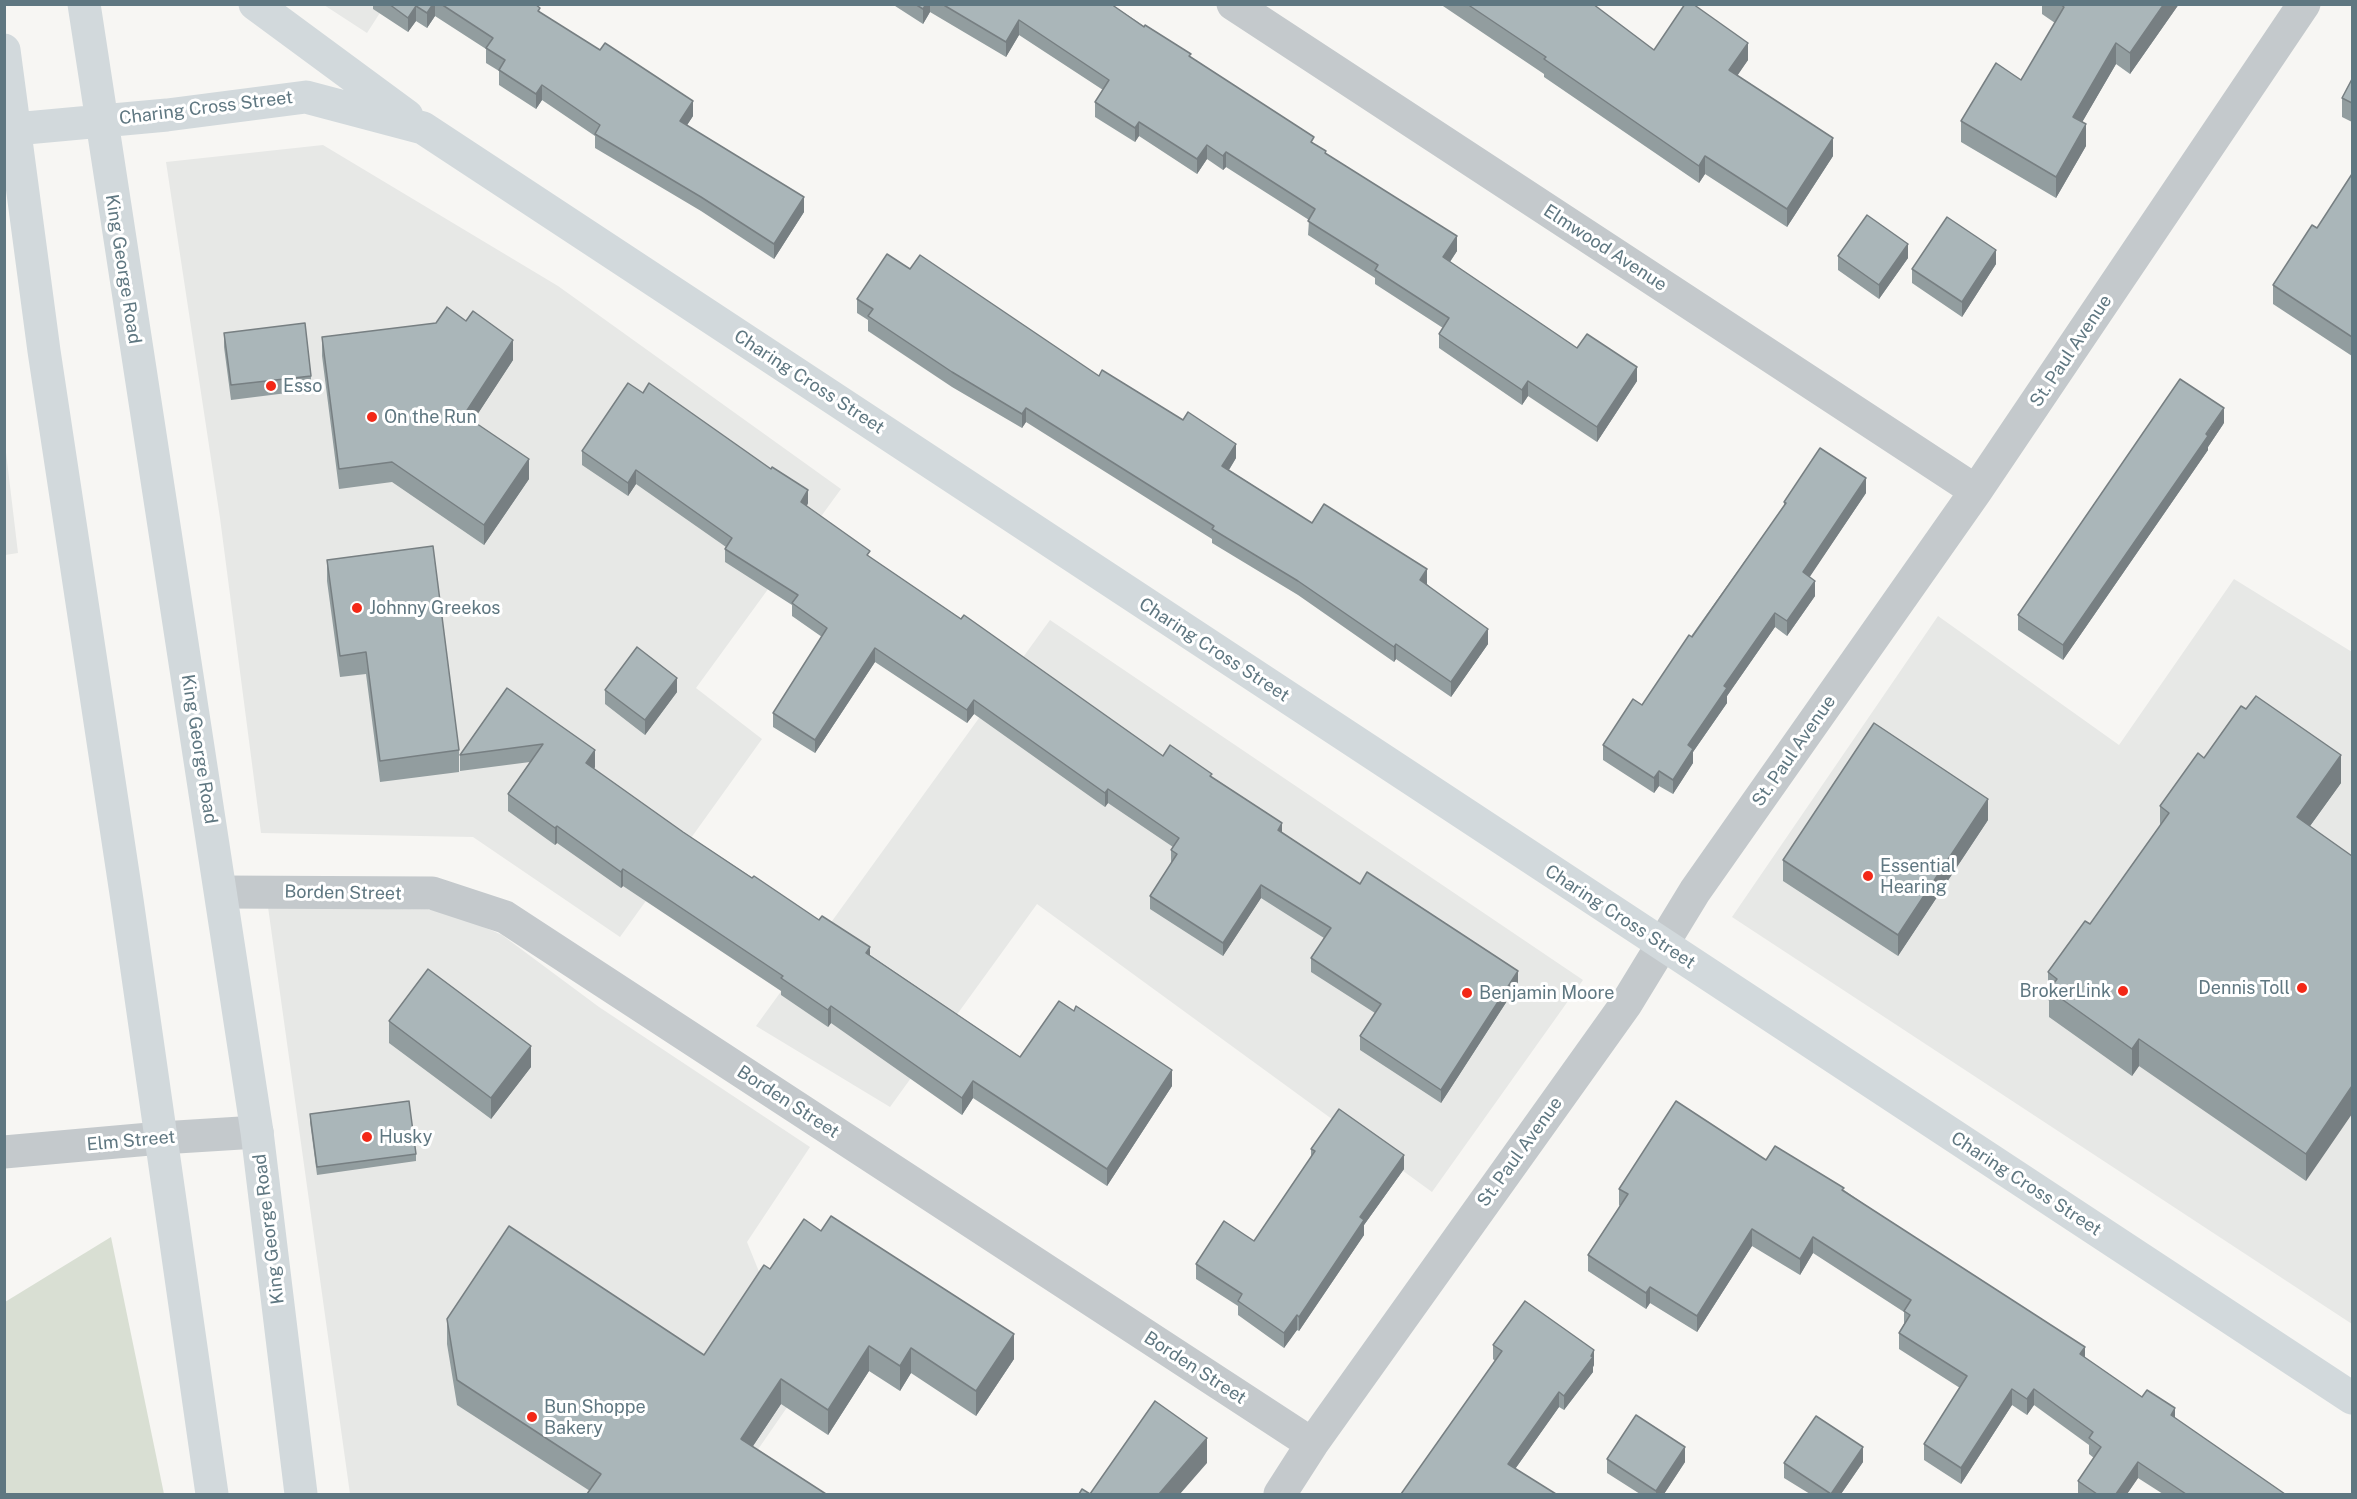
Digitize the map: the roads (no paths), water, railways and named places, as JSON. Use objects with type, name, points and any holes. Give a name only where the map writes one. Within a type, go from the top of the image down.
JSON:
[{"type":"main road","name":"King George Road","points":[[84,4],[257,1132],[301,1494]]},
{"type":"main road","points":[[255,4],[423,128]]},
{"type":"main road","points":[[4,50],[10,130],[161,1137],[212,1494]]},
{"type":"main road","name":"Charing Cross Street","points":[[10,130],[306,97],[423,128],[2352,1398]]},
{"type":"street","name":"Elmwood Avenue","points":[[1233,4],[1976,491]]},
{"type":"street","name":"St. Paul Avenue","points":[[1280,1494],[1312,1444],[1626,1004],[1695,891],[1976,491],[2304,4]]},
{"type":"street","name":"Borden Street","points":[[222,892],[432,893],[505,916],[1312,1444]]},
{"type":"street","name":"Elm Street","points":[[4,1152],[161,1137],[257,1132]]},
{"type":"place","name":"Esso","points":[[271,386]]},
{"type":"place","name":"On the Run","points":[[372,417]]},
{"type":"place","name":"Johnny Greekos","points":[[357,608]]},
{"type":"place","name":"Essential Hearing","points":[[1868,876]]},
{"type":"place","name":"Dennis Toll","points":[[2302,988]]},
{"type":"place","name":"BrokerLink","points":[[2123,991]]},
{"type":"place","name":"Benjamin Moore","points":[[1467,993]]},
{"type":"place","name":"Husky","points":[[367,1137]]},
{"type":"place","name":"Bun Shoppe Bakery","points":[[532,1417]]}]
